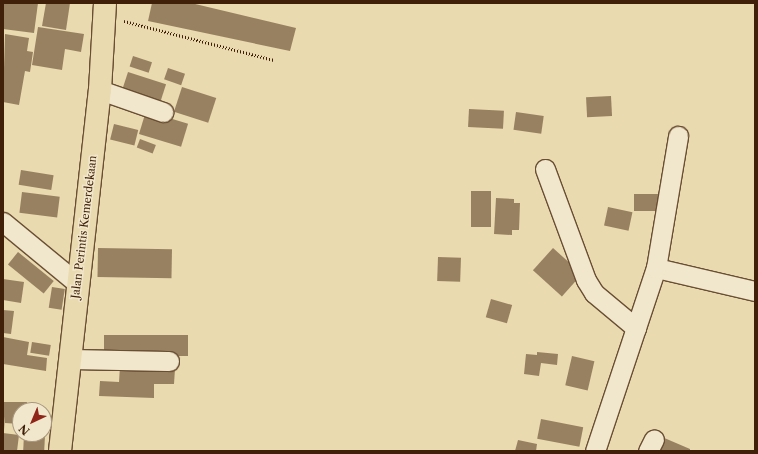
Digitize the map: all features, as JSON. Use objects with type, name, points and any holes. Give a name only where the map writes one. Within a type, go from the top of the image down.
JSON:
[{"type":"main road","name":"Jalan Perintis Kemerdekaan","points":[[60,451],[77,283],[100,90],[104,9]]},
{"type":"street","points":[[100,90],[163,112]]},
{"type":"street","points":[[595,451],[654,271],[678,136]]},
{"type":"street","points":[[546,169],[586,280],[594,293],[636,325]]},
{"type":"street","points":[[3,222],[77,283]]},
{"type":"street","points":[[654,271],[755,291]]},
{"type":"street","points":[[70,359],[168,361]]},
{"type":"path","points":[[104,9],[274,60]]},
{"type":"building","points":[[3,3],[38,3],[34,33],[3,29]]},
{"type":"building","points":[[46,3],[70,3],[66,30],[42,26]]},
{"type":"building","points":[[152,3],[191,3],[296,28],[290,51],[148,21]]},
{"type":"building","points":[[38,27],[84,34],[81,52],[65,49],[62,70],[32,65]]},
{"type":"building","points":[[5,34],[29,38],[27,51],[33,52],[30,72],[25,71],[19,105],[3,102]]},
{"type":"building","points":[[133,56],[152,62],[149,73],[130,66]]},
{"type":"building","points":[[168,68],[185,74],[181,85],[164,79]]},
{"type":"building","points":[[128,72],[166,84],[158,108],[120,96]]},
{"type":"building","points":[[182,87],[216,98],[208,123],[174,112]]},
{"type":"building","points":[[611,96],[612,116],[587,117],[586,97]]},
{"type":"building","points":[[469,109],[504,111],[503,129],[468,127]]},
{"type":"building","points":[[146,111],[188,124],[181,147],[139,134]]},
{"type":"building","points":[[516,112],[544,116],[541,134],[513,130]]},
{"type":"building","points":[[114,124],[138,130],[134,146],[110,140]]},
{"type":"building","points":[[140,139],[156,145],[153,153],[137,147]]},
{"type":"building","points":[[21,170],[54,175],[51,190],[19,185]]},
{"type":"building","points":[[471,191],[491,191],[491,227],[471,227]]},
{"type":"building","points":[[22,192],[60,197],[57,217],[19,213]]},
{"type":"building","points":[[634,194],[663,194],[663,211],[634,211]]},
{"type":"building","points":[[496,198],[514,199],[514,203],[520,203],[519,230],[512,230],[512,235],[494,234]]},
{"type":"building","points":[[608,207],[632,212],[629,231],[604,226]]},
{"type":"building","points":[[98,248],[172,249],[171,278],[97,277]]},
{"type":"building","points":[[553,248],[582,274],[562,296],[533,270]]},
{"type":"building","points":[[18,252],[54,281],[44,293],[8,264]]},
{"type":"building","points":[[438,257],[461,258],[460,282],[437,281]]},
{"type":"building","points":[[3,279],[24,282],[21,303],[3,300]]},
{"type":"building","points":[[52,287],[65,289],[62,310],[49,308]]},
{"type":"building","points":[[491,299],[512,305],[507,323],[486,317]]},
{"type":"building","points":[[3,310],[14,311],[11,334],[3,333]]},
{"type":"building","points":[[104,335],[188,335],[188,356],[104,356]]},
{"type":"building","points":[[3,337],[29,342],[27,355],[47,358],[46,371],[3,364]]},
{"type":"building","points":[[32,342],[51,345],[49,356],[30,353]]},
{"type":"building","points":[[537,352],[558,354],[557,365],[541,363],[539,376],[524,374],[526,354],[537,355]]},
{"type":"building","points":[[572,356],[594,361],[588,390],[565,385]]},
{"type":"building","points":[[120,366],[175,369],[174,384],[154,384],[154,398],[99,396],[100,381],[119,382]]},
{"type":"building","points":[[3,402],[12,402],[12,423],[5,423],[5,430]]},
{"type":"building","points":[[541,419],[583,427],[579,447],[537,439]]},
{"type":"building","points":[[3,433],[12,434],[12,442],[18,442],[17,451],[3,451]]},
{"type":"building","points":[[662,437],[690,449],[690,451],[656,451]]},
{"type":"building","points":[[518,440],[537,444],[536,451],[515,451]]},
{"type":"building","points":[[24,442],[45,442],[44,451],[23,451]]}]
